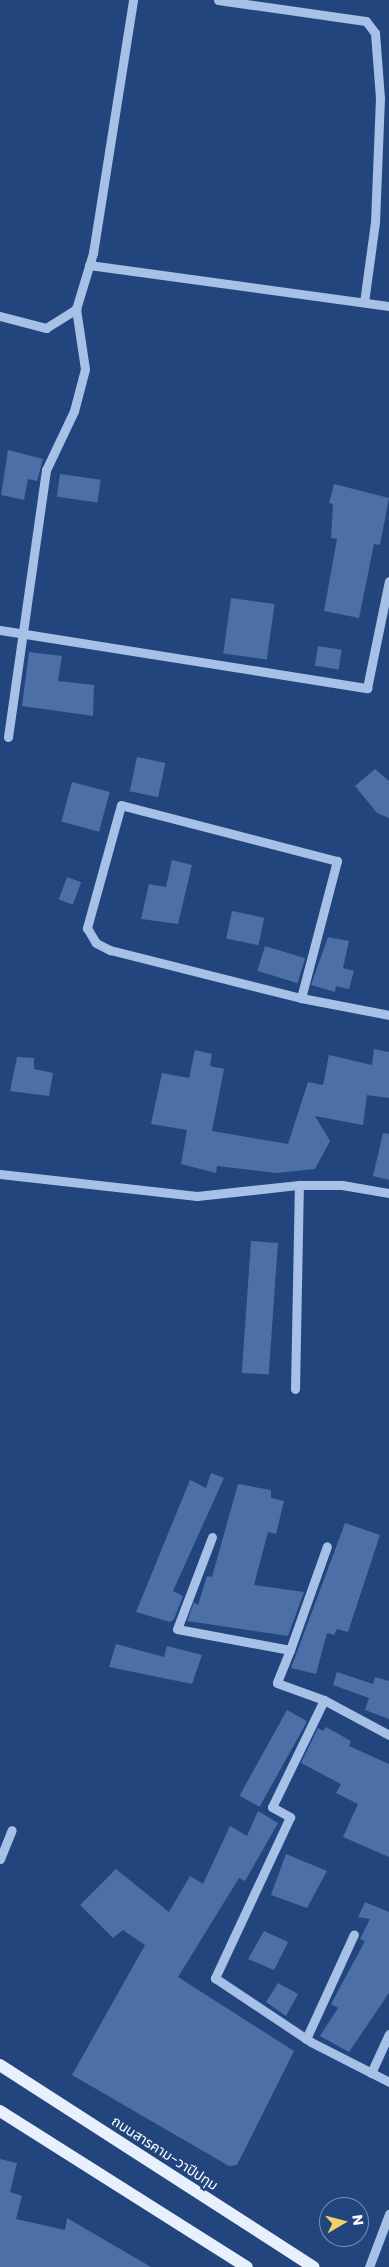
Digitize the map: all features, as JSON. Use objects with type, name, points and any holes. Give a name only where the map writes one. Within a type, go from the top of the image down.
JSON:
[{"type":"main road","name":"ถนนสารคาม-วาปีปทุม","points":[[0,2065],[314,2267]]},
{"type":"main road","points":[[0,2111],[247,2267]]},
{"type":"street","points":[[8,737],[26,634],[46,470],[74,410],[85,370],[76,309],[89,265],[133,0]]},
{"type":"street","points":[[218,0],[366,21],[375,33],[379,127],[375,222],[364,302]]},
{"type":"street","points":[[89,265],[389,306]]},
{"type":"street","points":[[0,316],[46,328],[76,309]]},
{"type":"street","points":[[0,630],[367,688],[389,581]]},
{"type":"street","points":[[301,998],[337,861],[121,805],[87,928],[96,943],[110,950],[301,998],[389,1015]]},
{"type":"street","points":[[0,1174],[197,1196],[298,1185],[342,1185],[389,1193]]},
{"type":"street","points":[[295,1389],[298,1185]]},
{"type":"street","points":[[212,1537],[177,1629],[290,1650]]},
{"type":"street","points":[[327,1546],[277,1683],[324,1700],[389,1735]]},
{"type":"street","points":[[324,1700],[272,1807],[290,1817],[215,1978],[306,2039],[389,2082]]},
{"type":"street","points":[[0,1859],[12,1830]]},
{"type":"street","points":[[306,2039],[354,1934]]},
{"type":"street","points":[[371,2073],[389,2034]]},
{"type":"street","points":[[369,2267],[389,2214]]},
{"type":"building","points":[[8,450],[43,459],[37,481],[28,479],[24,500],[1,495]]},
{"type":"building","points":[[60,474],[101,480],[97,502],[57,497]]},
{"type":"building","points":[[334,484],[389,498],[380,545],[374,544],[359,618],[324,611],[337,539],[331,538],[333,504],[329,503]]},
{"type":"building","points":[[231,598],[275,604],[267,660],[223,653]]},
{"type":"building","points":[[318,646],[342,650],[339,670],[315,666]]},
{"type":"building","points":[[29,652],[62,656],[58,681],[94,685],[93,716],[22,706]]},
{"type":"building","points":[[137,757],[165,763],[158,797],[130,791]]},
{"type":"building","points":[[375,769],[389,781],[389,818],[377,813],[355,786]]},
{"type":"building","points":[[72,782],[110,792],[99,832],[61,822]]},
{"type":"building","points":[[172,860],[192,865],[178,924],[141,919],[149,884],[166,887]]},
{"type":"building","points":[[67,877],[81,882],[73,905],[59,900]]},
{"type":"building","points":[[232,911],[264,918],[258,945],[226,938]]},
{"type":"building","points":[[328,937],[349,941],[343,968],[354,971],[349,989],[336,986],[335,992],[311,985]]},
{"type":"building","points":[[265,946],[305,958],[298,983],[257,971]]},
{"type":"building","points":[[374,1049],[389,1052],[389,1098],[367,1095],[363,1125],[315,1116],[330,1141],[315,1169],[277,1173],[217,1166],[216,1173],[181,1164],[187,1130],[151,1124],[162,1073],[189,1078],[195,1050],[212,1054],[210,1066],[224,1069],[212,1131],[288,1144],[308,1082],[323,1085],[329,1055],[372,1065]]},
{"type":"building","points":[[17,1057],[34,1058],[34,1069],[53,1073],[49,1096],[10,1091]]},
{"type":"building","points":[[383,1133],[389,1134],[389,1180],[373,1176]]},
{"type":"building","points":[[251,1241],[278,1243],[269,1375],[242,1373]]},
{"type":"building","points":[[211,1473],[224,1478],[173,1591],[183,1596],[174,1619],[170,1622],[136,1612],[190,1480],[206,1488]]},
{"type":"building","points":[[238,1484],[271,1490],[271,1498],[284,1501],[276,1534],[268,1532],[254,1585],[304,1592],[288,1636],[187,1621],[194,1602],[198,1605],[207,1576],[212,1577]]},
{"type":"building","points":[[345,1523],[380,1535],[348,1632],[337,1629],[334,1635],[327,1633],[316,1674],[291,1668]]},
{"type":"building","points":[[116,1644],[164,1657],[167,1646],[202,1655],[192,1684],[109,1667]]},
{"type":"building","points":[[337,1672],[373,1684],[375,1677],[389,1681],[389,1719],[365,1710],[369,1698],[333,1685]]},
{"type":"building","points":[[287,1710],[307,1721],[260,1807],[239,1796]]},
{"type":"building","points":[[326,1727],[351,1741],[349,1746],[389,1764],[389,1857],[343,1837],[358,1804],[336,1793],[341,1784],[301,1763],[318,1728],[323,1731]]},
{"type":"building","points":[[258,1811],[278,1823],[245,1881],[239,1878],[178,1977],[294,2051],[237,2165],[229,2166],[72,2075],[145,1945],[123,1930],[113,1938],[80,1905],[116,1869],[169,1912],[190,1876],[203,1884],[230,1826],[247,1836]]},
{"type":"building","points":[[286,1854],[327,1871],[307,1908],[271,1895]]},
{"type":"building","points":[[365,1902],[389,1912],[389,1993],[349,2052],[320,2036],[338,2008],[331,2004],[365,1941],[360,1939],[370,1919],[358,1917]]},
{"type":"building","points":[[264,1931],[288,1942],[274,1970],[248,1959]]},
{"type":"building","points":[[278,1983],[298,1994],[286,2016],[266,2002]]},
{"type":"building","points":[[0,2159],[17,2163],[10,2192],[22,2196],[16,2219],[65,2230],[67,2218],[151,2267],[0,2267]]}]
